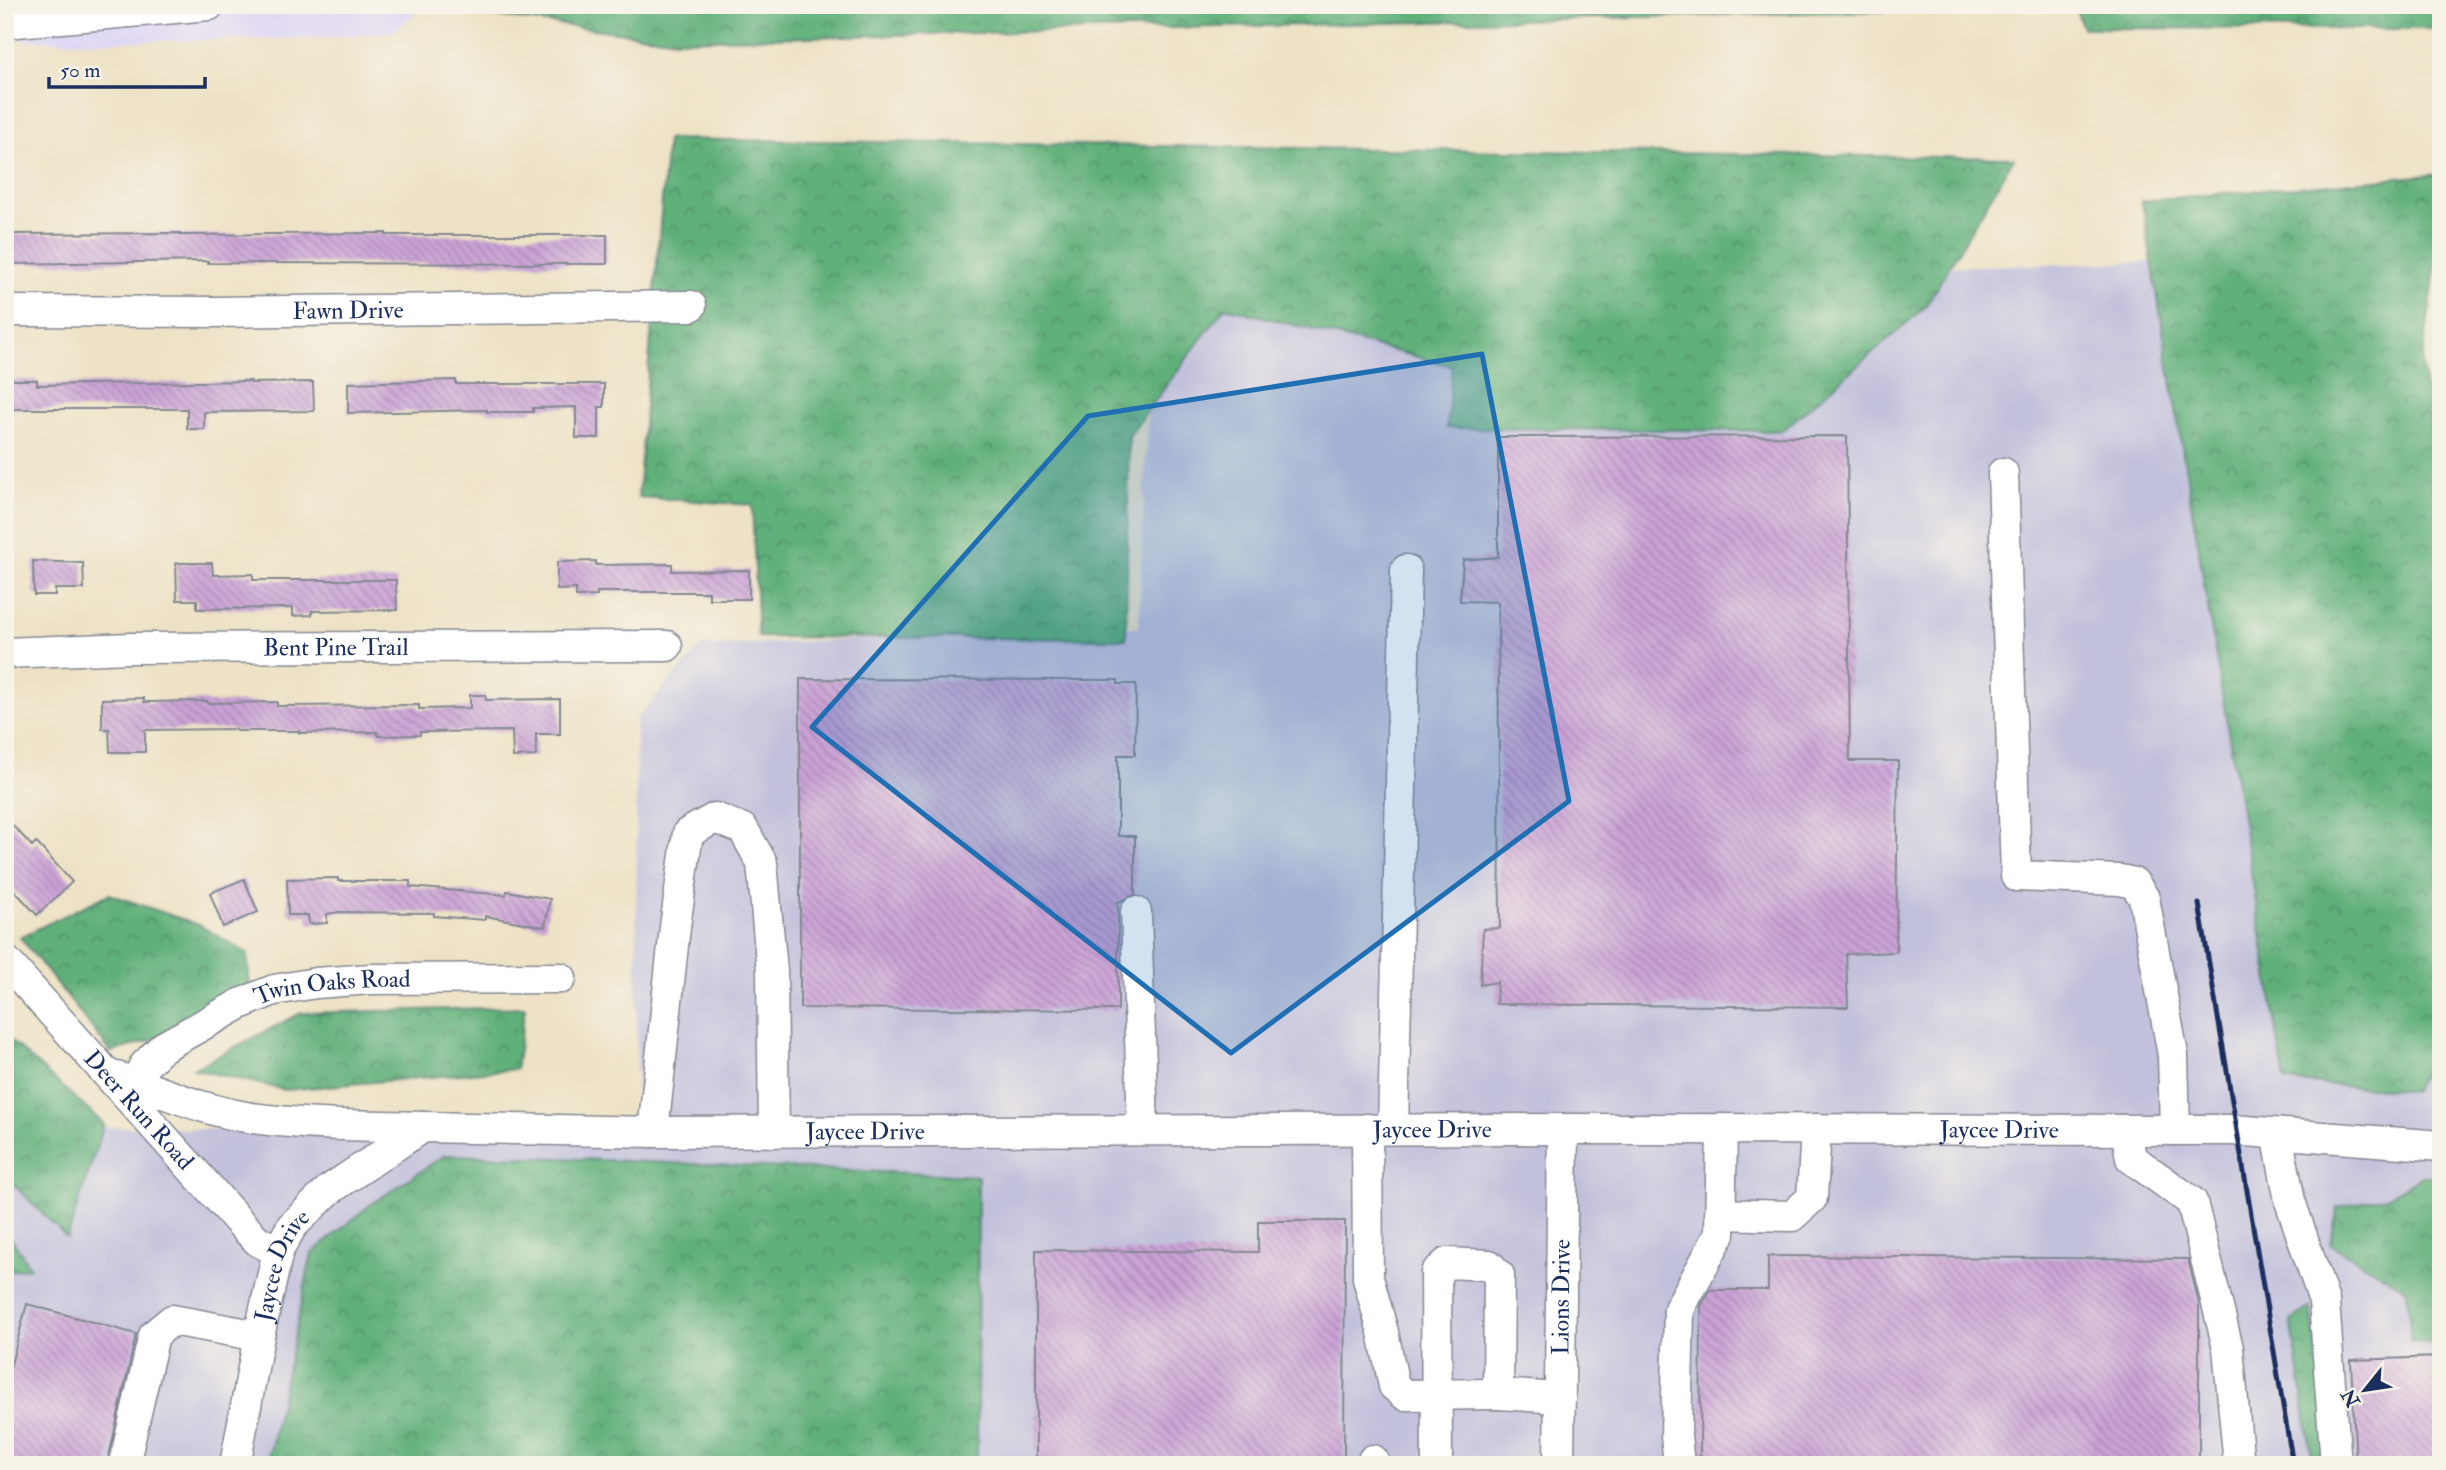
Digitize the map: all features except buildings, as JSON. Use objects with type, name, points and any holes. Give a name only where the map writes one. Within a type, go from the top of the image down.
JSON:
[{"type":"street","points":[[5,23],[209,5]]},
{"type":"street","name":"Fawn Drive","points":[[5,311],[214,312],[691,306]]},
{"type":"street","points":[[2003,473],[2016,876],[2120,880],[2134,883],[2144,898],[2173,1055],[2175,1130]]},
{"type":"street","points":[[1406,570],[1380,1129],[1368,1278],[1394,1386],[1405,1395],[1498,1394],[1560,1398]]},
{"type":"street","name":"Bent Pine Trail","points":[[5,653],[130,648],[667,646]]},
{"type":"street","points":[[653,1132],[674,927],[688,833],[715,818],[743,829],[762,863],[772,971],[774,1132]]},
{"type":"street","points":[[1136,912],[1143,1130]]},
{"type":"street","name":"Deer Run Road","points":[[5,960],[244,1227],[258,1241],[278,1251]]},
{"type":"street","name":"Twin Oaks Road","points":[[136,1083],[144,1066],[163,1047],[240,1004],[274,990],[316,983],[371,979],[561,978]]},
{"type":"street","name":"Jaycee Drive","points":[[106,1074],[217,1110],[245,1116],[286,1121],[423,1127],[653,1132],[2233,1130],[2441,1146]]},
{"type":"street","name":"Jaycee Drive","points":[[235,1465],[278,1251],[292,1226],[329,1190],[423,1127]]},
{"type":"street","name":"Lions Drive","points":[[1559,1465],[1563,1129]]},
{"type":"street","points":[[1679,1465],[1676,1435],[1679,1309],[1720,1234],[1722,1129]]},
{"type":"street","points":[[1720,1214],[1792,1216],[1812,1198],[1816,1129]]},
{"type":"street","points":[[2126,1130],[2131,1158],[2192,1202],[2228,1348],[2239,1465]]},
{"type":"street","points":[[2277,1134],[2290,1201],[2324,1301],[2336,1465]]},
{"type":"street","points":[[1437,1465],[1436,1273],[1447,1262],[1489,1265],[1499,1275],[1498,1394]]},
{"type":"street","points":[[124,1465],[154,1335],[172,1320],[259,1336]]},
{"type":"highlighted area","points":[[1482,354],[1569,801],[1231,1053],[812,727],[1088,416]]},
{"type":"shaded area","points":[[5,5],[425,5],[393,32],[319,38],[85,42],[5,39]]},
{"type":"shaded area","points":[[2195,261],[2305,1033],[2441,1044],[2441,1465],[5,1465],[5,1130],[16,1125],[637,1139],[636,719],[701,646],[1139,627],[1148,404],[1144,285]]},
{"type":"green space","points":[[410,5],[2016,5],[2017,8],[677,40]]},
{"type":"green space","points":[[2074,5],[2441,5],[2441,29],[2083,28]]},
{"type":"green space","points":[[667,139],[2014,158],[1925,307],[1782,431],[1447,428],[1452,366],[1225,307],[1129,436],[1126,639],[758,637],[752,505],[638,497]]},
{"type":"green space","points":[[2441,174],[2441,228],[2422,363],[2441,499],[2441,1044],[2413,1091],[2285,1081],[2142,201]]},
{"type":"green space","points":[[109,894],[199,925],[247,953],[252,1011],[111,1052],[20,937]]},
{"type":"green space","points":[[525,1007],[516,1069],[286,1090],[193,1069],[301,1013]]},
{"type":"green space","points":[[10,1040],[104,1124],[67,1238],[5,1176],[5,1052]]},
{"type":"green space","points":[[445,1155],[978,1176],[977,1465],[267,1465],[312,1253],[370,1205]]},
{"type":"green space","points":[[2422,1176],[2441,1176],[2441,1344],[2411,1341],[2407,1290],[2330,1244],[2338,1207],[2387,1197]]},
{"type":"green space","points":[[5,1229],[30,1267],[5,1272]]},
{"type":"green space","points":[[2311,1308],[2332,1465],[2313,1465],[2291,1319]]},
{"type":"railway","points":[[2199,904],[2293,1465]]}]
